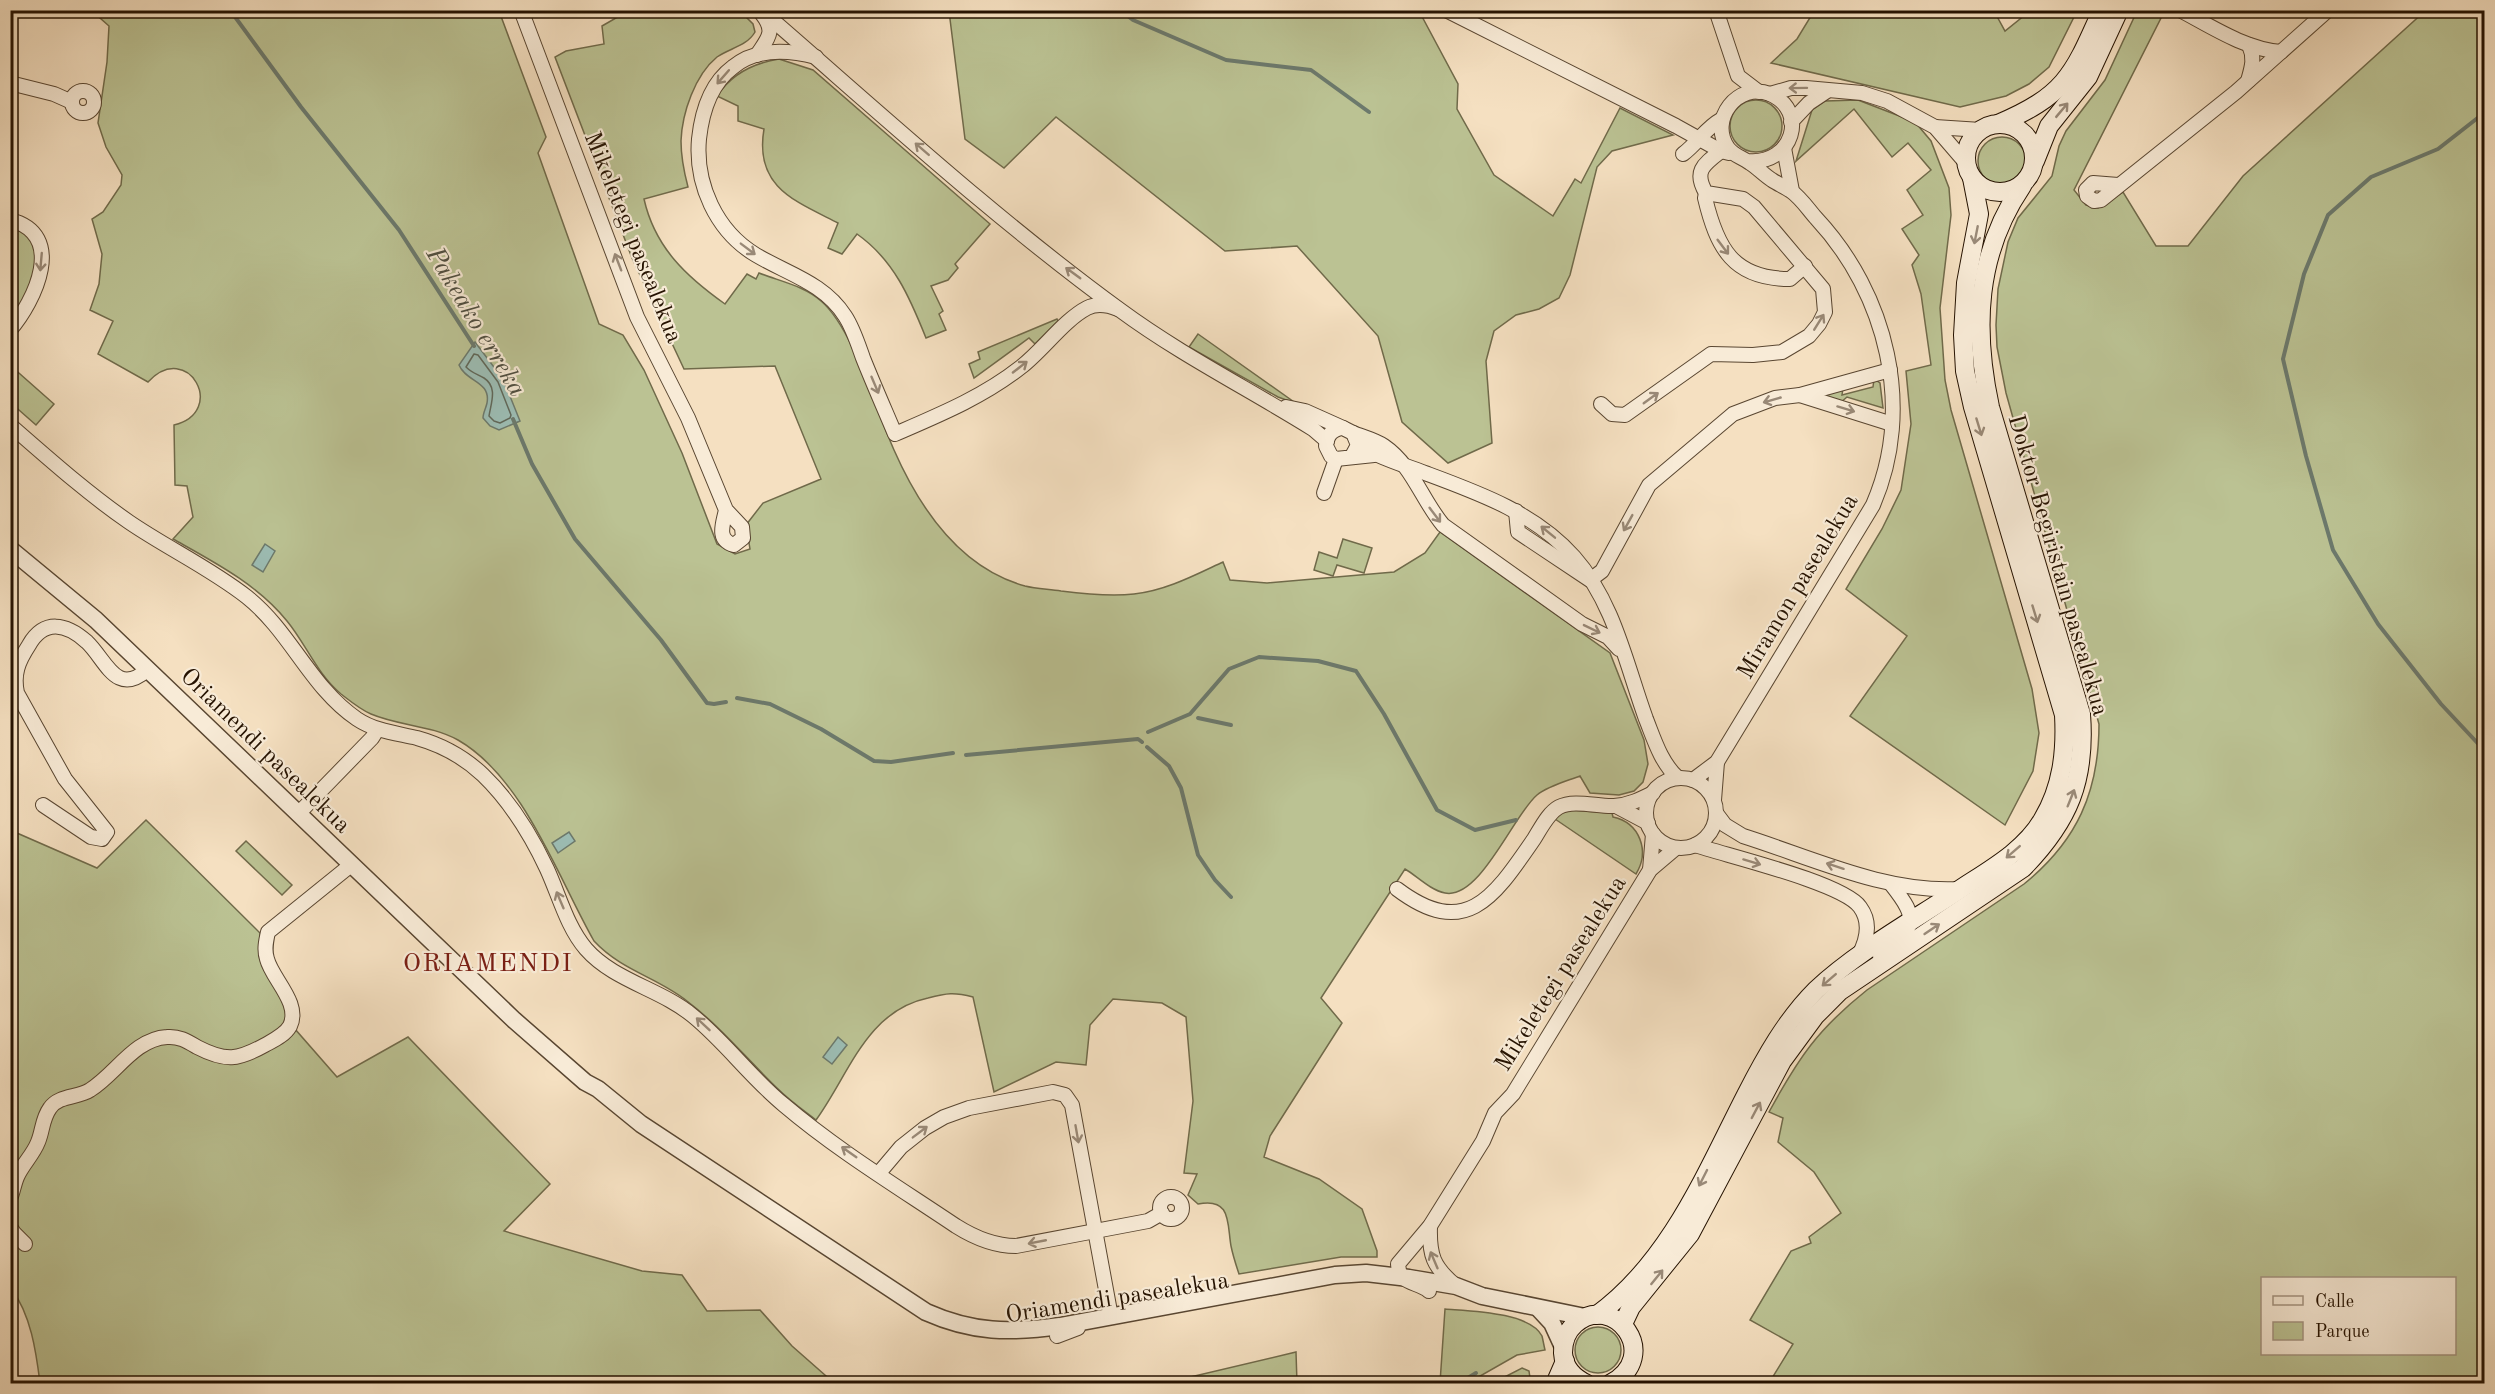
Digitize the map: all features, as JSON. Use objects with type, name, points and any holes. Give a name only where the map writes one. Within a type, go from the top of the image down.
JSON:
[{"type":"main road","points":[[2102,10],[2082,55],[2065,82],[2043,102],[1981,130],[1969,144],[1969,170],[1979,186],[2000,193],[2012,191],[2022,186],[2028,179],[2049,126],[2088,77],[2120,10]]},
{"type":"main road","points":[[1998,123],[2021,130],[2029,138],[2034,149],[2035,161]]},
{"type":"main road","name":"Doktor Begiristain pasealekua","points":[[1623,1324],[1631,1307],[1690,1234],[1782,1060],[1798,1036],[1862,966],[1911,922],[2016,852],[2043,821],[2058,790],[2065,749],[2064,715],[1973,407],[1965,371],[1963,335],[1966,283],[1979,214],[1969,170]]},
{"type":"main road","name":"Doktor Begiristain pasealekua","points":[[1862,966],[2023,868],[2046,844],[2064,816],[2075,790],[2082,749],[2080,714],[1990,407],[1982,370],[1981,309],[1988,257],[2003,215],[2022,186]]},
{"type":"main road","points":[[1555,1383],[1570,1329],[1624,1292],[1672,1234],[1764,1061],[1794,1015],[1816,991],[1862,966]]},
{"type":"main road","points":[[1591,1316],[1606,1315],[1623,1324],[1633,1341],[1632,1362],[1622,1380]]},
{"type":"main road","points":[[1564,1354],[1571,1373],[1587,1383]]},
{"type":"street","name":"Mikeletegi pasealekua","points":[[521,10],[637,317],[688,418],[726,510]]},
{"type":"street","points":[[758,55],[770,33],[770,25],[760,10]]},
{"type":"street","points":[[760,10],[1016,229],[1118,309],[1275,405],[1313,429],[1327,441]]},
{"type":"street","name":"Miramon pasealekua","points":[[1446,10],[1699,139],[1748,161],[1773,181],[1792,191],[1842,248],[1864,285],[1881,330],[1890,370],[1892,424],[1888,459],[1873,505],[1717,762],[1693,780]]},
{"type":"street","points":[[1683,153],[1699,139],[1709,126],[1722,119],[1732,102],[1738,76],[1716,10]]},
{"type":"street","points":[[2181,10],[2249,45],[2265,51],[2281,52]]},
{"type":"street","points":[[2103,190],[2118,185],[2248,81],[2328,10]]},
{"type":"street","points":[[2248,81],[2253,64],[2253,54],[2249,45]]},
{"type":"street","points":[[816,57],[784,51],[758,55],[736,64],[723,75],[708,98],[701,120],[699,144],[701,180],[711,206],[724,225],[741,243],[755,254],[823,291],[837,305],[851,328],[895,434],[959,406],[1001,382],[1045,347],[1085,309],[1100,305],[1118,309]]},
{"type":"street","points":[[1738,76],[1784,106],[1791,122],[1791,131],[1784,148],[1768,160],[1748,161]]},
{"type":"street","points":[[10,83],[45,91],[72,102]]},
{"type":"street","points":[[1732,102],[1745,93],[1765,93],[1791,88],[1862,93],[1887,101],[1935,127],[1969,170]]},
{"type":"street","points":[[1791,122],[1809,103],[1827,91]]},
{"type":"street","points":[[1722,119],[1723,138],[1727,152],[1704,165],[1700,175],[1715,236],[1737,263],[1775,279],[1790,279],[1805,266]]},
{"type":"street","points":[[1935,127],[1981,130]]},
{"type":"street","points":[[1784,148],[1792,191]]},
{"type":"street","points":[[1601,404],[1612,414],[1625,415],[1712,354],[1770,354],[1795,346],[1809,336],[1826,312],[1823,289],[1754,207],[1743,199],[1706,193]]},
{"type":"street","points":[[10,220],[23,223],[33,231],[38,237],[42,254],[37,284],[30,303],[10,330]]},
{"type":"street","points":[[1590,580],[1602,570],[1649,485],[1733,414],[1775,398],[1800,395],[1890,370]]},
{"type":"street","points":[[1800,395],[1892,424]]},
{"type":"street","points":[[1275,405],[1305,411],[1374,455],[1516,511],[1557,540],[1590,580],[1609,611],[1659,752],[1678,778]]},
{"type":"street","points":[[10,425],[93,496],[161,543],[223,579],[248,597],[274,621],[317,683],[334,701],[358,720],[377,730],[418,739],[441,747],[460,756],[482,774],[525,829],[547,869],[574,932],[586,949],[617,973],[670,999],[693,1016],[781,1103],[969,1235],[1002,1246],[1016,1246],[1148,1221],[1162,1213]]},
{"type":"street","points":[[1351,441],[1341,460],[1336,459],[1328,451],[1327,441],[1332,431],[1351,441],[1383,445],[1405,466],[1431,512],[1443,525],[1582,624],[1608,637],[1622,653]]},
{"type":"street","points":[[1324,493],[1336,459]]},
{"type":"street","name":"Oriamendi pasealekua","points":[[10,549],[96,620],[514,1020],[585,1082],[598,1089],[641,1124],[926,1312],[975,1328],[1020,1332],[1335,1275],[1366,1274],[1456,1286],[1482,1296],[1539,1309],[1591,1316]]},
{"type":"street","name":"Oriamendi pasealekua","points":[[44,805],[91,837],[102,839],[107,832],[65,779],[16,693],[14,677],[21,657],[32,640],[42,628],[54,626],[71,632],[86,642],[107,670],[116,676],[127,680],[136,678],[147,669]]},
{"type":"street","points":[[298,814],[372,738],[377,730]]},
{"type":"street","points":[[1650,829],[1646,813],[1656,789],[1659,752]]},
{"type":"street","name":"Miramon pasealekua","points":[[1715,807],[1717,762]]},
{"type":"street","points":[[1397,889],[1417,904],[1436,912],[1452,914],[1465,911],[1481,903],[1497,886],[1518,862],[1552,812],[1562,805],[1616,806],[1635,802],[1678,778],[1693,780],[1709,791],[1725,825],[1743,836],[1891,884],[1916,889],[1961,889]]},
{"type":"street","points":[[1616,806],[1650,829],[1667,845],[1676,848],[1695,845],[1802,878],[1851,898],[1859,905],[1867,922],[1862,966]]},
{"type":"street","points":[[1695,845],[1711,832],[1715,807]]},
{"type":"street","name":"Mikeletegi pasealekua","points":[[1650,829],[1650,870]]},
{"type":"street","name":"Mikeletegi pasealekua","points":[[1366,1274],[1383,1267],[1408,1251],[1431,1226],[1490,1130],[1495,1113],[1509,1100],[1650,870],[1676,848]]},
{"type":"street","name":"Oriamendi pasealekua","points":[[10,1199],[17,1176],[34,1152],[41,1134],[42,1122],[51,1106],[60,1100],[88,1092],[146,1042],[167,1037],[180,1038],[207,1052],[238,1058],[283,1035],[290,1025],[291,1006],[267,959],[268,932],[351,865]]},
{"type":"street","points":[[1891,884],[1911,912],[1911,922]]},
{"type":"street","name":"Oriamendi pasealekua","points":[[585,1082],[593,1094],[618,1118],[917,1319],[950,1332],[987,1340],[1016,1341],[1057,1336],[1325,1286],[1375,1284],[1455,1297],[1482,1296]]},
{"type":"street","points":[[879,1173],[901,1147],[944,1117],[969,1108],[1007,1100],[1053,1092],[1065,1095],[1072,1104],[1111,1317]]},
{"type":"street","points":[[1431,1226],[1430,1245],[1434,1261],[1444,1276],[1456,1286]]},
{"type":"street","points":[[10,1227],[26,1244]]},
{"type":"street","points":[[1408,1251],[1398,1264],[1400,1273],[1411,1284],[1424,1287],[1429,1291]]},
{"type":"street","points":[[1539,1309],[1552,1323],[1564,1354]]},
{"type":"street","points":[[1057,1336],[1070,1330],[1100,1323],[1111,1317],[1119,1320],[1132,1318],[1142,1320]]},
{"type":"green space","points":[[92,11],[499,11],[546,137],[538,153],[599,324],[623,335],[644,370],[682,453],[717,544],[735,554],[750,549],[746,525],[763,503],[821,479],[775,366],[684,369],[632,258],[555,57],[566,51],[604,44],[602,26],[628,11],[740,11],[753,24],[755,32],[748,41],[717,57],[709,65],[696,84],[687,107],[681,141],[688,187],[644,199],[649,216],[664,247],[674,260],[725,304],[747,274],[756,279],[759,273],[800,288],[821,301],[833,314],[853,349],[894,450],[916,494],[945,533],[962,551],[1002,577],[1025,586],[1088,594],[1125,595],[1168,586],[1223,562],[1230,580],[1267,583],[1394,572],[1425,553],[1440,532],[1610,653],[1644,740],[1648,764],[1643,782],[1634,791],[1619,795],[1590,793],[1580,776],[1541,792],[1528,805],[1483,870],[1471,883],[1458,892],[1439,891],[1405,869],[1321,998],[1342,1023],[1270,1136],[1264,1157],[1319,1179],[1362,1209],[1377,1257],[1341,1257],[1239,1274],[1231,1246],[1226,1214],[1217,1205],[1198,1204],[1188,1195],[1197,1174],[1184,1173],[1193,1101],[1186,1017],[1162,1003],[1113,999],[1090,1025],[1086,1065],[1056,1062],[994,1092],[973,997],[946,994],[907,1005],[889,1016],[874,1030],[816,1120],[782,1092],[699,1011],[676,993],[616,960],[594,941],[553,860],[521,804],[481,757],[448,735],[382,718],[356,705],[341,694],[325,677],[287,621],[262,596],[234,575],[173,539],[193,517],[187,486],[175,485],[174,425],[190,418],[198,407],[200,394],[196,382],[188,373],[177,369],[163,371],[148,382],[98,354],[113,321],[90,310],[99,284],[102,254],[92,219],[103,212],[121,185],[122,175],[106,147],[98,123],[107,62],[109,26]]},
{"type":"green space","points":[[949,11],[1419,11],[1458,84],[1457,109],[1494,175],[1553,216],[1575,179],[1581,183],[1620,108],[1673,135],[1612,151],[1597,167],[1570,275],[1559,298],[1539,309],[1516,315],[1494,331],[1486,361],[1492,443],[1448,463],[1402,422],[1378,336],[1297,246],[1225,251],[1056,117],[1004,168],[965,139]]},
{"type":"green space","points":[[1814,11],[1994,11],[2005,31],[2030,11],[2077,11],[2049,67],[2029,84],[2006,96],[1960,107],[1771,63],[1797,39]]},
{"type":"green space","points":[[2137,11],[2146,11],[2161,18],[2074,190],[2086,205],[2098,208],[2123,192],[2156,246],[2188,246],[2243,176],[2425,11],[2484,11],[2484,1383],[1769,1383],[1793,1344],[1750,1320],[1791,1251],[1811,1243],[1809,1237],[1841,1213],[1814,1172],[1778,1142],[1783,1118],[1769,1112],[1790,1075],[1811,1045],[1850,1004],[1867,990],[2024,884],[2042,868],[2071,832],[2089,793],[2095,772],[2099,724],[2006,393],[1997,347],[1996,325],[1998,289],[2008,242],[2018,218],[2052,176],[2059,146],[2066,131],[2105,80]]},
{"type":"green space","points":[[779,59],[813,70],[990,224],[955,264],[958,268],[948,280],[931,286],[943,311],[939,314],[946,330],[926,338],[907,294],[891,268],[870,244],[857,234],[842,254],[828,248],[838,223],[781,190],[765,165],[764,129],[738,121],[738,106],[717,96],[744,70]]},
{"type":"green space","points":[[1751,100],[1761,100],[1775,107],[1782,126],[1775,145],[1761,152],[1751,152],[1741,148],[1734,141],[1730,131],[1730,121],[1734,111],[1741,104]]},
{"type":"green space","points":[[1858,100],[1915,122],[1931,141],[1949,188],[1951,215],[1940,308],[1945,380],[1951,410],[2032,689],[2039,733],[2033,771],[2005,825],[1850,716],[1907,636],[1846,589],[1882,529],[1901,490],[1911,424],[1906,371],[1931,365],[1921,294],[1912,265],[1919,255],[1902,229],[1923,215],[1907,190],[1931,170],[1908,143],[1892,157],[1854,109],[1796,161],[1812,110],[1825,101]]},
{"type":"green space","points":[[2002,137],[2019,144],[2026,161],[2019,178],[2002,185],[1985,178],[1978,161],[1985,144]]},
{"type":"green space","points":[[10,227],[24,233],[32,241],[36,252],[33,276],[19,313],[11,308]]},
{"type":"green space","points":[[1057,319],[1058,321],[1035,344],[1029,338],[974,378],[969,364],[980,359],[978,352]]},
{"type":"green space","points":[[1198,334],[1297,404],[1278,397],[1189,347]]},
{"type":"green space","points":[[11,366],[54,404],[36,425],[11,403]]},
{"type":"green space","points":[[1874,379],[1880,383],[1883,408],[1847,397],[1840,403],[1826,399],[1822,394],[1843,388],[1842,395],[1873,387]]},
{"type":"green space","points":[[1343,539],[1372,548],[1364,573],[1337,565],[1333,576],[1314,570],[1319,552],[1337,558]]},
{"type":"green space","points":[[1570,810],[1612,813],[1613,817],[1630,825],[1640,839],[1642,847],[1640,865],[1636,874],[1555,819],[1561,813]]},
{"type":"green space","points":[[146,820],[260,933],[263,961],[295,1029],[337,1077],[408,1037],[550,1184],[504,1231],[642,1271],[682,1275],[707,1311],[760,1310],[792,1346],[834,1383],[40,1383],[28,1321],[11,1288],[10,830],[97,868]]},
{"type":"green space","points":[[246,841],[292,885],[282,895],[236,851]]},
{"type":"green space","points":[[1445,1309],[1498,1314],[1525,1322],[1542,1336],[1545,1350],[1517,1355],[1468,1383],[1440,1383]]},
{"type":"green space","points":[[1598,1327],[1607,1328],[1614,1334],[1620,1341],[1620,1359],[1614,1366],[1607,1372],[1598,1373],[1589,1372],[1582,1366],[1576,1359],[1575,1350],[1576,1341],[1582,1334],[1589,1328]]},
{"type":"green space","points":[[1296,1352],[1297,1383],[1165,1383]]},
{"type":"green space","points":[[1522,1368],[1529,1371],[1528,1383],[1493,1383]]},
{"type":"water","points":[[475,342],[503,379],[520,421],[499,430],[490,426],[483,418],[487,403],[485,390],[462,371],[459,365]]},
{"type":"water","points":[[265,544],[275,551],[263,572],[252,565]]},
{"type":"water","points":[[569,832],[575,841],[558,853],[552,843]]},
{"type":"water","points":[[838,1037],[847,1045],[832,1064],[823,1057]]},
{"type":"waterway","name":"Pakeako erreka","points":[[230,10],[301,107],[399,230],[474,346]]},
{"type":"waterway","points":[[1120,10],[1133,20],[1226,60],[1311,70],[1369,112]]},
{"type":"waterway","points":[[2484,113],[2438,149],[2371,177],[2328,215],[2304,274],[2283,359],[2306,456],[2333,550],[2378,624],[2441,704],[2484,750]]},
{"type":"waterway","name":"Pakeako erreka","points":[[513,419],[532,464],[575,539],[661,640],[707,703],[726,702]]},
{"type":"waterway","points":[[1148,732],[1190,714],[1229,669],[1259,657],[1318,661],[1356,671],[1384,714],[1437,810],[1475,830],[1516,820]]},
{"type":"waterway","name":"Pakeako erreka","points":[[737,698],[770,704],[821,729],[874,761],[891,762],[953,753]]},
{"type":"waterway","points":[[1198,718],[1231,725]]},
{"type":"waterway","name":"Pakeako erreka","points":[[966,755],[1138,739],[1142,742]]},
{"type":"waterway","points":[[1147,747],[1169,766],[1181,788],[1198,855],[1215,880],[1231,897]]},
{"type":"waterway","points":[[1458,1384],[1476,1373]]},
{"type":"district","name":"ORIAMENDI","points":[[488,962]]}]
